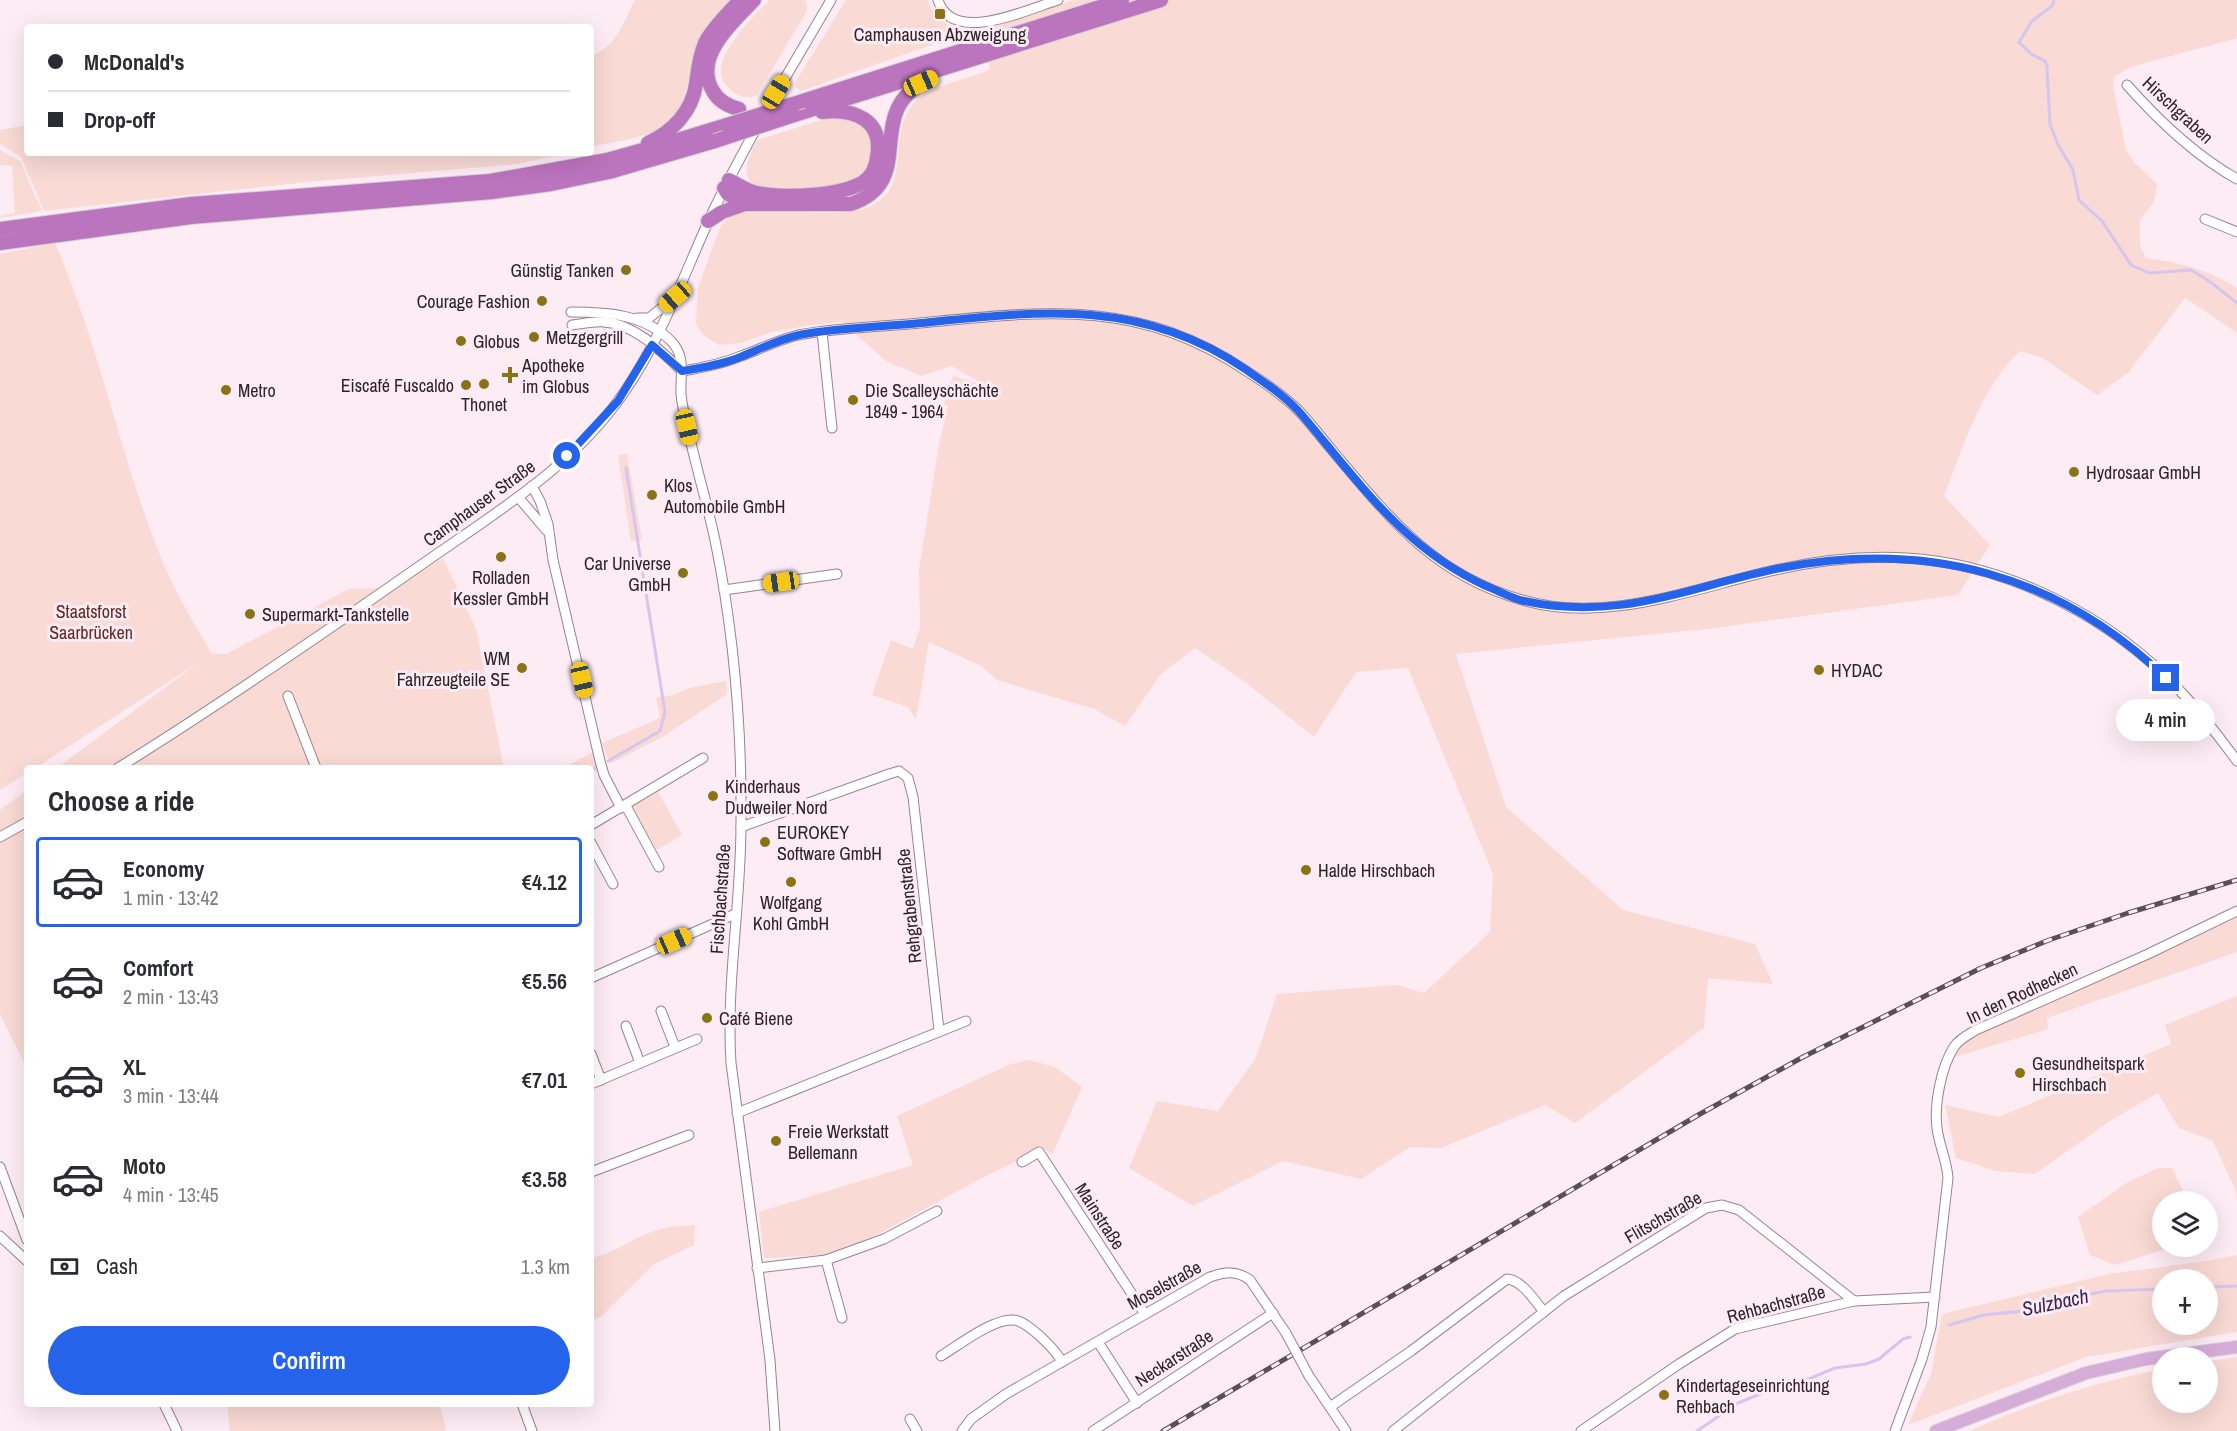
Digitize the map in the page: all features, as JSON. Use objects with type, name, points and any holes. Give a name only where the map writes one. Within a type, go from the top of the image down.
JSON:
[{"type":"highway","points":[[607,160],[661,137],[676,125],[693,98],[700,55],[706,42],[740,0]]},
{"type":"highway","points":[[754,0],[715,46],[710,58],[708,79],[716,97],[723,103],[739,109],[803,100]]},
{"type":"highway","points":[[0,230],[181,205],[490,181],[607,160],[668,143],[1122,0]]},
{"type":"highway","points":[[0,243],[191,217],[492,192],[551,184],[609,172],[716,141],[1161,0]]},
{"type":"highway","points":[[708,221],[728,209],[746,204],[841,204],[862,200],[879,186],[884,176],[890,157],[892,123],[900,103],[921,83],[970,61]]},
{"type":"highway","points":[[727,184],[765,194],[818,194],[849,190],[868,179],[876,163],[878,143],[877,135],[868,122],[861,116],[842,110],[794,115]]},
{"type":"highway","points":[[727,184],[736,200],[746,204]]},
{"type":"main road","points":[[1940,1430],[2086,1373],[2146,1359],[2237,1347]]},
{"type":"street","name":"Camphauser Straße","points":[[123,765],[342,620],[518,497],[567,456],[618,401],[659,332],[708,221],[727,184],[776,92],[831,0]]},
{"type":"street","points":[[938,0],[944,12],[952,18],[970,23],[996,20],[1058,0]]},
{"type":"street","name":"Hirschgraben","points":[[2127,85],[2202,156],[2237,179]]},
{"type":"street","points":[[2205,219],[2237,232]]},
{"type":"street","name":"Fischbachstraße","points":[[571,312],[605,312],[633,318],[649,318],[675,297]]},
{"type":"street","points":[[572,325],[593,322],[611,323],[634,332],[682,371],[719,364],[783,339],[822,332],[1014,315],[1059,313],[1119,318],[1166,329],[1209,348],[1237,364],[1296,408],[1398,527],[1441,562],[1463,575],[1518,599],[1583,609],[1639,604],[1781,568],[1832,561],[1906,558],[1977,569],[2023,584],[2072,607],[2123,641],[2182,693],[2237,761]]},
{"type":"street","name":"Fischbachstraße","points":[[633,318],[659,332],[673,343],[678,351],[682,371],[683,408],[709,511],[724,590],[736,676],[741,827],[729,1027],[731,1063],[770,1360],[775,1431]]},
{"type":"street","points":[[822,332],[832,428]]},
{"type":"street","points":[[532,486],[548,524],[552,560],[604,775],[659,867]]},
{"type":"street","points":[[518,497],[548,531]]},
{"type":"street","points":[[724,590],[837,574]]},
{"type":"street","points":[[288,696],[315,765]]},
{"type":"street","points":[[594,823],[703,758]]},
{"type":"street","name":"Rehgrabenstraße","points":[[741,827],[899,771],[908,778],[913,797],[939,1030]]},
{"type":"street","points":[[0,837],[24,824]]},
{"type":"street","points":[[594,849],[613,884]]},
{"type":"street","name":"In den Rodhecken","points":[[1895,1431],[1922,1359],[1931,1327],[1948,1178],[1937,1130],[1936,1103],[1942,1077],[1954,1046],[1976,1029],[2148,954],[2237,911]]},
{"type":"street","points":[[594,977],[735,914]]},
{"type":"street","points":[[661,1011],[675,1047]]},
{"type":"street","points":[[738,1113],[966,1021]]},
{"type":"street","points":[[626,1026],[640,1063]]},
{"type":"street","points":[[594,1083],[697,1039]]},
{"type":"street","points":[[594,1062],[601,1080]]},
{"type":"street","points":[[594,1172],[689,1135]]},
{"type":"street","name":"Mainstraße","points":[[1022,1162],[1039,1152],[1145,1314]]},
{"type":"street","points":[[0,1167],[24,1232]]},
{"type":"street","name":"Flitschstraße","points":[[1393,1431],[1585,1282],[1706,1208],[1722,1205],[1739,1210],[1854,1301]]},
{"type":"street","points":[[757,1268],[826,1260],[884,1239],[937,1211]]},
{"type":"street","points":[[0,1236],[24,1258]]},
{"type":"street","points":[[826,1260],[842,1318]]},
{"type":"street","name":"Moselstraße","points":[[962,1431],[971,1419],[986,1407],[1210,1277],[1232,1272],[1243,1275],[1250,1280],[1273,1313]]},
{"type":"street","points":[[1330,1407],[1411,1351],[1507,1279],[1519,1284],[1544,1312]]},
{"type":"street","name":"Rehbachstraße","points":[[1581,1431],[1727,1333],[1782,1317],[1854,1301],[1935,1297]]},
{"type":"street","points":[[1273,1313],[1309,1376],[1346,1431]]},
{"type":"street","name":"Neckarstraße","points":[[1093,1431],[1273,1313]]},
{"type":"street","points":[[941,1356],[986,1329],[1015,1319],[1035,1332],[1062,1362]]},
{"type":"street","points":[[1098,1342],[1137,1402]]},
{"type":"street","points":[[165,1407],[177,1431]]},
{"type":"street","points":[[523,1407],[532,1431]]},
{"type":"street","points":[[910,1419],[917,1431]]},
{"type":"green space","points":[[635,0],[730,0],[709,24],[699,40],[682,102],[677,113],[669,122],[645,135],[594,146],[594,55],[607,47],[623,25]]},
{"type":"green space","points":[[769,0],[803,0],[806,2],[807,11],[757,95],[743,97],[731,90],[723,80],[721,68],[724,56],[741,30]]},
{"type":"green space","points":[[846,0],[927,0],[936,15],[951,27],[945,40],[801,91],[795,87],[796,81]]},
{"type":"green space","points":[[1074,0],[2237,0],[2237,38],[2131,67],[2115,76],[2113,85],[2126,150],[2135,163],[2157,184],[2154,202],[2140,220],[2140,246],[2146,258],[2193,268],[2216,276],[2237,288],[2237,333],[2185,298],[2128,373],[2097,395],[2041,357],[2020,351],[1994,382],[1984,400],[1966,438],[1944,496],[1990,545],[1958,595],[1707,629],[1456,654],[1506,807],[1623,910],[1755,944],[1773,984],[1708,978],[1704,1028],[1575,1123],[1545,1105],[1441,1148],[1410,1147],[1361,1179],[1283,1161],[1193,1206],[1129,1168],[1157,1101],[1218,1111],[1256,1058],[1277,994],[1397,985],[1424,993],[1490,932],[1493,874],[1408,668],[1356,672],[1314,737],[1244,681],[1195,648],[1161,674],[1125,726],[1094,709],[997,680],[981,666],[929,642],[916,719],[908,707],[872,695],[891,640],[913,649],[920,628],[919,569],[939,444],[948,406],[944,404],[953,376],[987,386],[952,366],[921,376],[886,361],[842,322],[772,332],[741,343],[719,345],[704,336],[696,324],[698,288],[721,225],[735,212],[848,212],[866,208],[882,199],[891,186],[896,172],[903,124],[909,109],[928,92],[990,70],[985,29]]},
{"type":"green space","points":[[835,116],[859,124],[870,137],[871,156],[864,176],[843,185],[812,188],[755,186],[750,181],[747,164],[757,140]]},
{"type":"green space","points":[[24,126],[24,156],[552,156],[518,164],[307,182],[44,211],[21,157],[0,144],[0,130]]},
{"type":"green space","points":[[0,150],[20,161],[42,211],[0,218],[0,216],[15,213],[12,166],[0,165]]},
{"type":"green space","name":"Staatsforst Saarbrücken","points":[[55,243],[71,282],[97,360],[146,519],[178,595],[212,654],[226,654],[349,589],[395,588],[443,558],[476,629],[503,765],[61,765],[201,661],[40,765],[24,765],[24,775],[0,790],[0,254]]},
{"type":"green space","points":[[627,454],[642,540],[631,541],[618,455]]},
{"type":"green space","points":[[726,681],[727,694],[664,736],[610,764],[602,743],[660,718],[656,698],[673,695],[689,688]]},
{"type":"green space","points":[[593,752],[598,771],[594,773],[594,765],[569,765]]},
{"type":"green space","points":[[24,792],[24,1063],[0,1014],[0,810]]},
{"type":"green space","points":[[658,792],[682,835],[657,850],[632,807]]},
{"type":"green space","points":[[2237,914],[2237,952],[2047,1018],[2048,1029],[1955,1057],[1959,1048],[1979,1032],[2117,974]]},
{"type":"green space","points":[[2237,996],[2237,1200],[2235,1189],[2213,1141],[2179,1128],[2158,1093],[2113,1119],[2035,1174],[1996,1171],[1956,1158],[1945,1105],[1999,1117],[2171,1044],[2165,1025]]},
{"type":"green space","points":[[1029,1060],[1055,1067],[1082,1087],[1052,1155],[1043,1148],[867,1240],[827,1255],[764,1258],[759,1212],[913,1165],[897,1116],[1011,1064]]},
{"type":"green space","points":[[2158,1168],[2172,1168],[2183,1191],[2152,1191],[2152,1253],[2115,1265],[2090,1255],[2078,1217],[2128,1182]]},
{"type":"green space","points":[[695,1225],[694,1245],[654,1264],[602,1316],[594,1320],[594,1257],[643,1235],[669,1227]]},
{"type":"green space","points":[[2237,1255],[2237,1332],[2086,1357],[1908,1425],[1931,1374],[1942,1314],[2109,1274]]},
{"type":"green space","points":[[2237,1357],[2237,1431],[1969,1431],[2064,1394],[2152,1371],[2152,1413],[2218,1413],[2218,1360]]},
{"type":"green space","points":[[227,1407],[441,1407],[446,1431],[230,1431]]},
{"type":"waterway","points":[[2047,67],[2045,61],[2031,54],[2019,42],[2032,21],[2053,5],[2054,0]]},
{"type":"waterway","points":[[2047,67],[2050,124],[2058,145],[2073,170],[2079,200],[2102,221],[2131,265],[2149,273],[2191,270],[2237,303]]},
{"type":"waterway","points":[[608,761],[660,731],[665,712],[626,468]]},
{"type":"waterway","name":"Sulzbach","points":[[2218,1287],[2237,1286]]},
{"type":"waterway","name":"Sulzbach","points":[[1949,1325],[1984,1315],[2023,1311],[2055,1300],[2107,1291],[2152,1289]]},
{"type":"waterway","name":"Sulzbach","points":[[1697,1431],[1738,1403],[1770,1390],[1799,1383],[1835,1368],[1866,1364],[1879,1359],[1903,1339],[1910,1337]]},
{"type":"railway","points":[[1163,1431],[1700,1114],[1803,1057],[1981,968],[2049,940],[2237,880]]},
{"type":"place","name":"Camphausen Abzweigung","points":[[940,14]]},
{"type":"place","name":"Günstig Tanken","points":[[626,270]]},
{"type":"place","name":"Courage Fashion","points":[[542,301]]},
{"type":"place","name":"Metzgergrill","points":[[534,337]]},
{"type":"place","name":"Globus","points":[[461,341]]},
{"type":"place","name":"Apotheke im Globus","points":[[510,375]]},
{"type":"place","name":"Thonet","points":[[484,384]]},
{"type":"place","name":"Eiscafé Fuscaldo","points":[[466,385]]},
{"type":"place","name":"Metro","points":[[226,390]]},
{"type":"place","name":"Die Scalleyschächte 1849 - 1964","points":[[853,400]]},
{"type":"place","name":"Hydrosaar GmbH","points":[[2074,472]]},
{"type":"place","name":"Klos Automobile GmbH","points":[[652,495]]},
{"type":"place","name":"Rolladen Kessler GmbH","points":[[501,557]]},
{"type":"place","name":"Car Universe GmbH","points":[[683,573]]},
{"type":"place","name":"Supermarkt-Tankstelle","points":[[250,614]]},
{"type":"place","name":"WM Fahrzeugteile SE","points":[[522,668]]},
{"type":"place","name":"HYDAC","points":[[1819,670]]},
{"type":"place","name":"Kinderhaus Dudweiler Nord","points":[[713,796]]},
{"type":"place","name":"EUROKEY Software GmbH","points":[[765,842]]},
{"type":"place","name":"Halde Hirschbach","points":[[1306,870]]},
{"type":"place","name":"Wolfgang Kohl GmbH","points":[[791,882]]},
{"type":"place","name":"Café Biene","points":[[707,1018]]},
{"type":"place","name":"Gesundheitspark Hirschbach","points":[[2020,1073]]},
{"type":"place","name":"Freie Werkstatt Bellemann","points":[[776,1141]]},
{"type":"place","name":"Kindertageseinrichtung Rehbach","points":[[1664,1395]]},
{"type":"route","points":[[567,456],[618,401],[652,345],[682,371],[738,358],[783,339],[822,332],[1032,314],[1069,313],[1106,316],[1166,329],[1215,351],[1258,378],[1296,408],[1398,527],[1441,562],[1463,575],[1518,599],[1556,607],[1583,609],[1639,604],[1781,568],[1832,561],[1906,558],[1977,569],[2023,584],[2072,607],[2123,641],[2166,678]]}]
